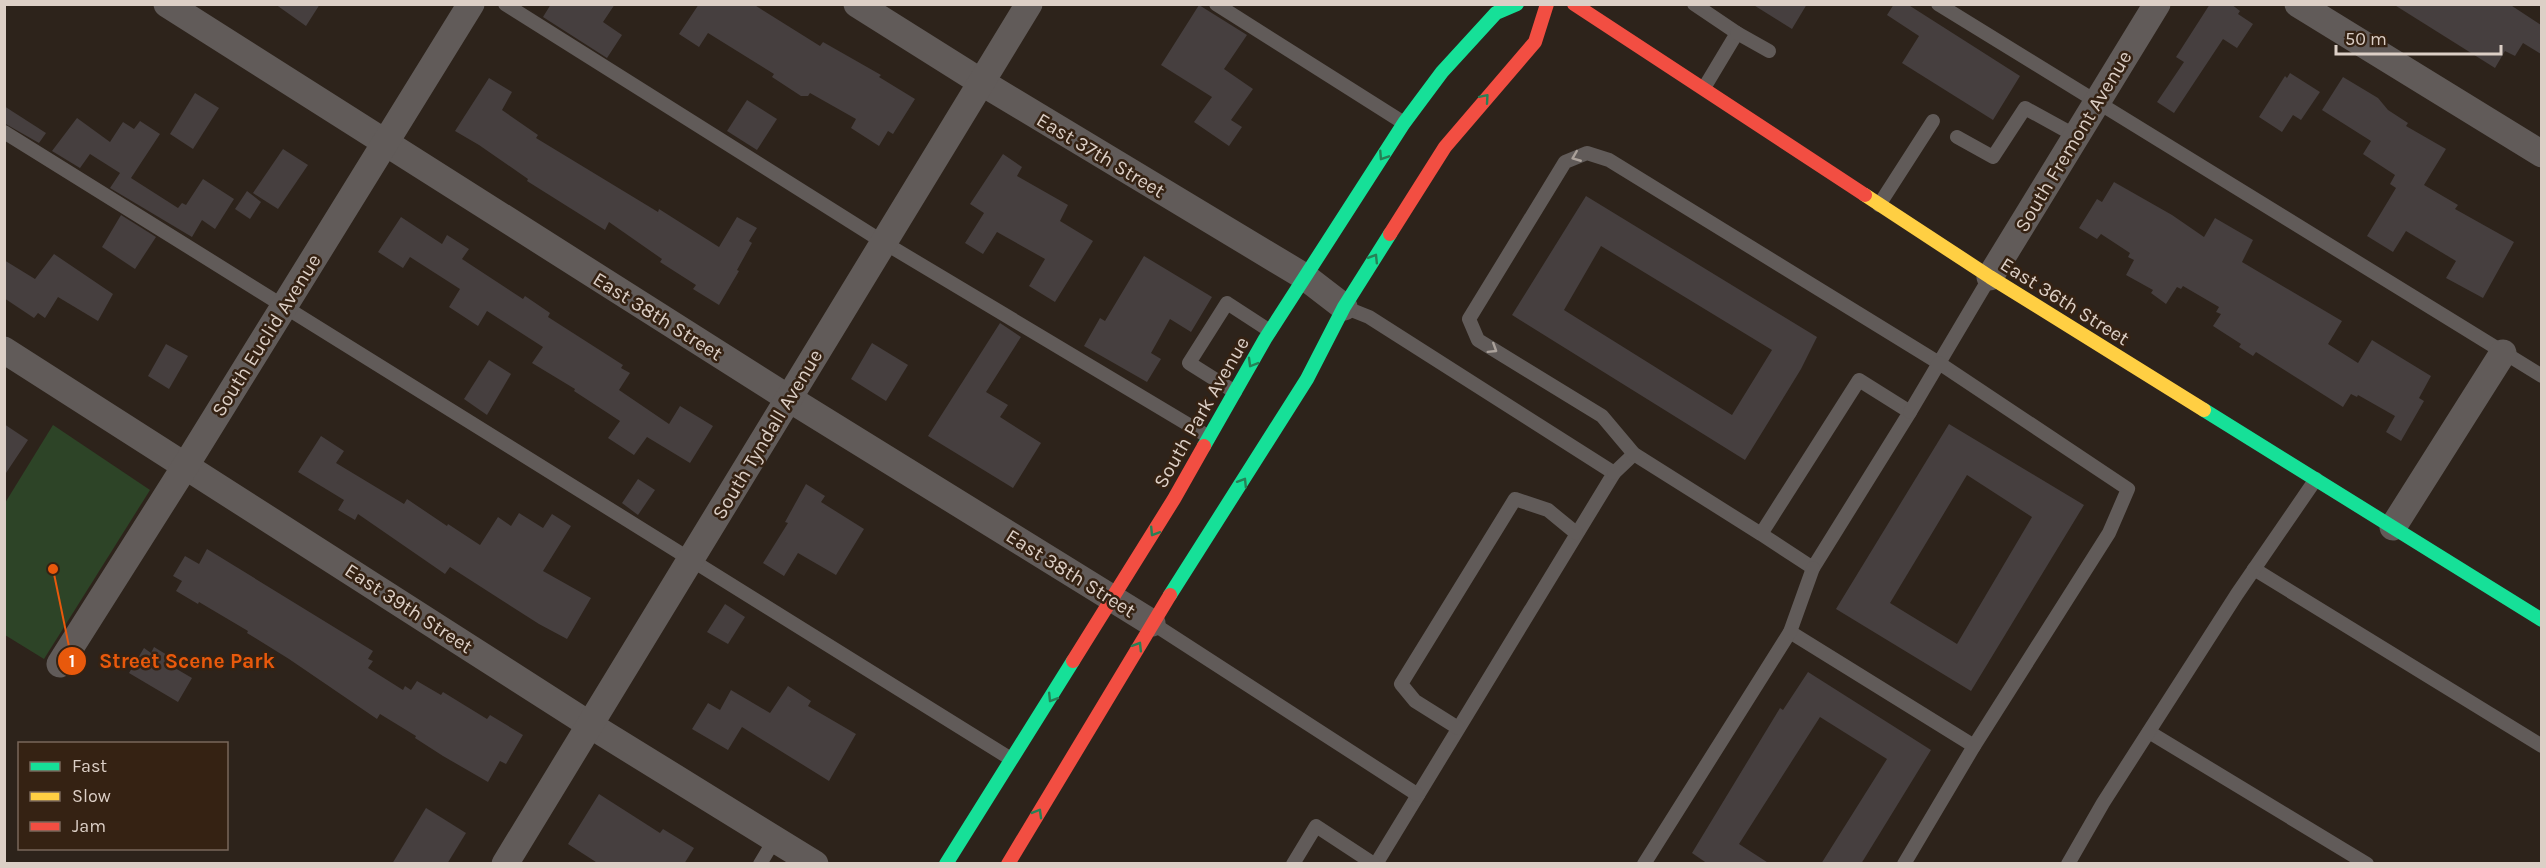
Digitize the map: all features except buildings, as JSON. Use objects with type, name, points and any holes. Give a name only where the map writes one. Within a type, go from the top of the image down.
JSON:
[{"type":"main road","name":"South Park Avenue","points":[[946,864],[1113,599],[1270,332],[1404,123],[1442,72],[1496,13],[1517,4]]},
{"type":"main road","points":[[1008,864],[1152,623],[1307,379],[1344,307],[1445,147],[1535,42],[1547,4]]},
{"type":"main road","name":"East 36th Street","points":[[1574,4],[1990,277],[2541,620]]},
{"type":"street","name":"East 38th Street","points":[[167,4],[788,398],[1152,623]]},
{"type":"street","name":"South Euclid Avenue","points":[[60,664],[471,4]]},
{"type":"street","name":"East 37th Street","points":[[857,4],[981,82],[1305,278],[1344,307]]},
{"type":"street","name":"South Tyndall Avenue","points":[[505,864],[1029,4]]},
{"type":"street","name":"South Fremont Avenue","points":[[1990,277],[2157,4]]},
{"type":"street","points":[[2298,4],[2541,154]]},
{"type":"street","name":"East 39th Street","points":[[4,350],[590,725],[815,864]]},
{"type":"street","points":[[2393,527],[2503,353]]},
{"type":"lane","points":[[505,4],[883,242],[1209,437]]},
{"type":"lane","points":[[1216,4],[1404,123]]},
{"type":"lane","points":[[1694,4],[1769,51]]},
{"type":"lane","points":[[1938,4],[2541,376]]},
{"type":"lane","points":[[1702,90],[1737,33]]},
{"type":"lane","points":[[1957,137],[1993,157],[2025,108],[2076,136]]},
{"type":"lane","points":[[1880,206],[1933,122]]},
{"type":"lane","points":[[4,132],[689,561],[1012,760]]},
{"type":"lane","points":[[1813,568],[1634,454],[1602,416],[1478,340],[1469,319],[1565,162],[1587,153],[1609,160],[1939,363],[2128,489],[2109,533],[1974,746],[1904,864]]},
{"type":"lane","points":[[1644,864],[1790,632],[1813,568],[1910,412],[1990,277]]},
{"type":"lane","points":[[1235,392],[1189,363],[1227,303],[1270,332]]},
{"type":"lane","points":[[1344,307],[1369,317],[1614,473]]},
{"type":"lane","points":[[1761,534],[1858,380],[1910,412]]},
{"type":"lane","points":[[1293,864],[1316,826],[1375,864],[1576,533],[1614,473],[1634,454]]},
{"type":"lane","points":[[2068,864],[2254,569],[2316,479]]},
{"type":"lane","points":[[1458,728],[1415,701],[1401,684],[1515,499],[1548,510],[1576,533]]},
{"type":"lane","points":[[2254,569],[2541,746]]},
{"type":"lane","points":[[1152,623],[1418,795]]},
{"type":"lane","points":[[1790,632],[1974,746]]},
{"type":"lane","points":[[2150,732],[2367,864]]},
{"type":"lane","points":[[760,864],[775,839]]},
{"type":"green space","points":[[53,425],[150,490],[44,659],[5,635],[5,503]]},
{"type":"traffic: fast","points":[[1204,446],[1265,339],[1404,123],[1442,72],[1496,13],[1517,4]]},
{"type":"traffic: fast","points":[[1170,595],[1307,379],[1344,307],[1390,234]]},
{"type":"traffic: fast","points":[[2204,410],[2542,620]]},
{"type":"traffic: fast","points":[[946,864],[1073,661]]},
{"type":"traffic: slow","points":[[1865,195],[1990,277],[2204,410]]},
{"type":"traffic: jam","points":[[1390,234],[1445,147],[1535,42],[1547,4]]},
{"type":"traffic: jam","points":[[1574,4],[1865,195]]},
{"type":"traffic: jam","points":[[1073,661],[1174,499],[1204,446]]},
{"type":"traffic: jam","points":[[1008,864],[1170,595]]},
{"type":"place","name":"Street Scene Park","points":[[53,569]]}]
